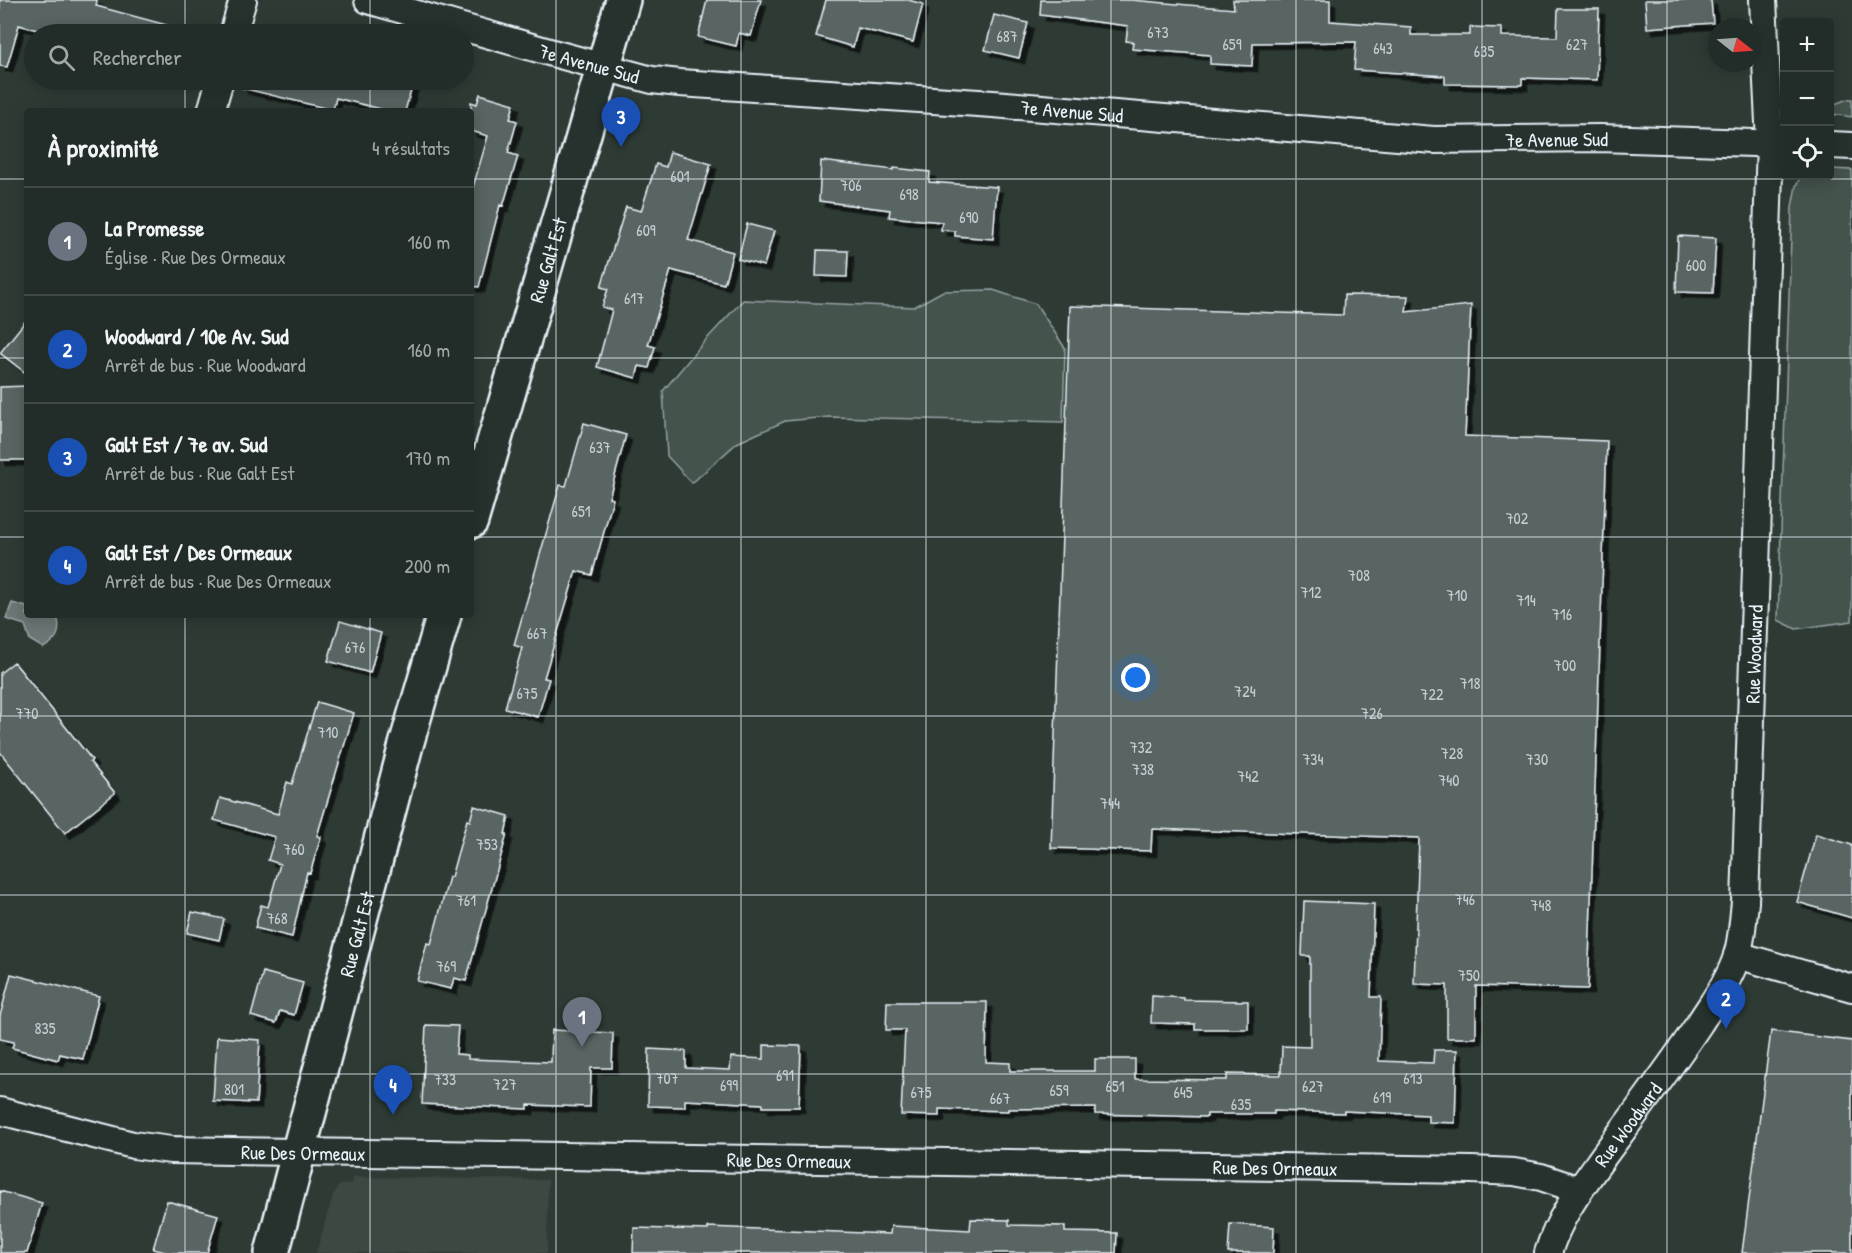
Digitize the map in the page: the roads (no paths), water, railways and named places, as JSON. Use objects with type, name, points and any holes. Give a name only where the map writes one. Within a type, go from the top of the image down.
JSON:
[{"type":"main road","name":"Rue Galt Est","points":[[474,511],[623,0]]},
{"type":"main road","name":"Rue Galt Est","points":[[272,1253],[406,745],[443,618]]},
{"type":"street","points":[[236,24],[243,0]]},
{"type":"street","name":"7e Avenue Sud","points":[[368,0],[453,24]]},
{"type":"street","name":"Rue Woodward","points":[[1548,1253],[1560,1222],[1579,1190],[1681,1051],[1729,975],[1737,955],[1745,902],[1777,144],[1763,0]]},
{"type":"street","name":"7e Avenue Sud","points":[[474,30],[652,80],[680,83],[981,103],[1434,140],[1599,138],[1777,144]]},
{"type":"street","points":[[212,108],[217,90]]},
{"type":"street","points":[[1834,145],[1852,146]]},
{"type":"street","points":[[1737,955],[1852,988]]},
{"type":"street","name":"Rue Des Ormeaux","points":[[0,1111],[133,1145],[171,1150],[1472,1170],[1514,1172],[1541,1177],[1579,1190]]},
{"type":"place","name":"Galt Est / 7e av. Sud","points":[[621,147]]},
{"type":"place","name":"Woodward / 10e Av. Sud","points":[[1726,1029]]},
{"type":"place","name":"La Promesse","points":[[582,1047]]},
{"type":"place","name":"Galt Est / Des Ormeaux","points":[[393,1115]]}]
